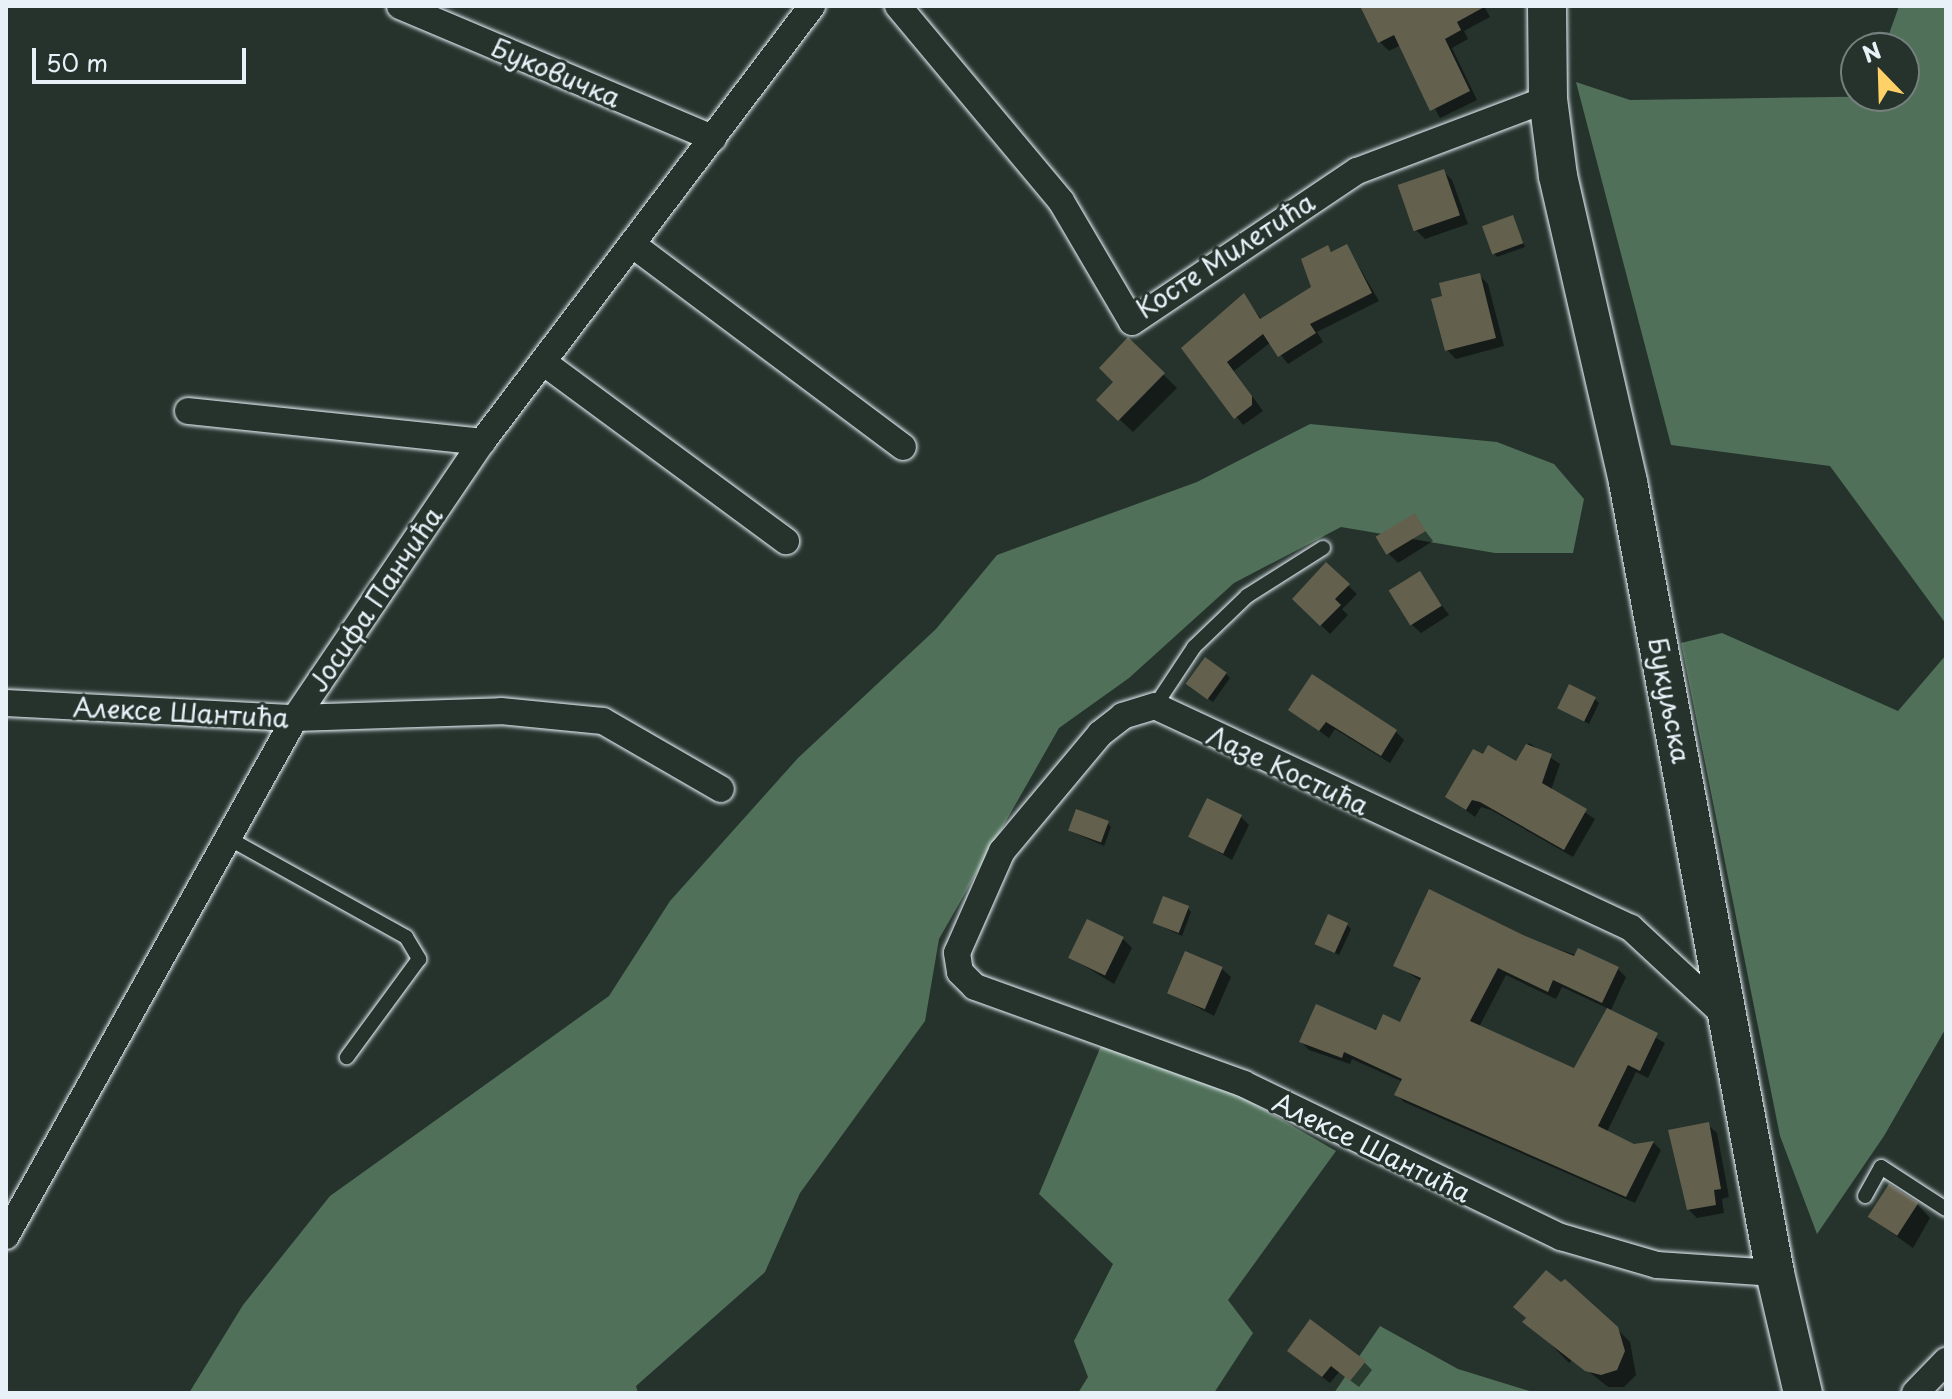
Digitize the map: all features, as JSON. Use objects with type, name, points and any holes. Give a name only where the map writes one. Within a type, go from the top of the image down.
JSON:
[{"type":"main road","name":"Букуљска","points":[[1547,6],[1548,99],[1558,176],[1628,482],[1732,1021],[1775,1273],[1803,1393]]},
{"type":"street","name":"Буковичка","points":[[400,6],[713,138]]},
{"type":"street","name":"Јосифа Панчића","points":[[6,1236],[295,718],[482,442],[812,6]]},
{"type":"street","name":"Косте Милетића","points":[[898,6],[1061,201],[1132,322],[1357,171],[1548,99]]},
{"type":"street","points":[[633,245],[903,447]]},
{"type":"street","points":[[543,362],[786,541]]},
{"type":"street","points":[[188,411],[482,442]]},
{"type":"street","name":"Алексе Шантића","points":[[6,703],[295,718],[501,711],[603,721],[721,789]]},
{"type":"street","name":"Лазе Костића","points":[[1155,706],[1631,928],[1732,1021]]},
{"type":"street","name":"Алексе Шантића","points":[[1155,706],[1123,716],[1100,734],[1002,851],[957,953],[960,972],[975,987],[1244,1084],[1501,1212],[1586,1246],[1657,1265],[1775,1273]]},
{"type":"street","points":[[1915,1393],[1946,1361]]},
{"type":"lane","points":[[1155,706],[1194,647],[1247,596],[1323,548]]},
{"type":"lane","points":[[228,838],[406,937],[419,959],[347,1057]]},
{"type":"lane","points":[[1865,1196],[1881,1167],[1946,1209]]},
{"type":"green space","points":[[1899,6],[1946,6],[1946,624],[1830,466],[1671,445],[1576,82],[1630,100],[1840,97],[1840,112],[1920,112],[1920,32],[1890,32]]},
{"type":"green space","points":[[1310,424],[1497,442],[1554,464],[1584,499],[1573,553],[1495,553],[1341,527],[1234,583],[1129,678],[1059,728],[939,939],[925,1021],[800,1193],[765,1272],[636,1386],[638,1393],[189,1393],[243,1305],[330,1196],[609,996],[670,901],[798,758],[936,629],[997,555],[1197,482]]},
{"type":"green space","points":[[1722,633],[1898,711],[1946,655],[1946,1028],[1884,1136],[1817,1234],[1780,1136],[1681,643]]},
{"type":"green space","points":[[1101,1046],[1232,1091],[1336,1151],[1228,1300],[1253,1333],[1214,1393],[1078,1393],[1088,1377],[1074,1341],[1113,1264],[1039,1194]]},
{"type":"green space","points":[[1380,1326],[1458,1369],[1536,1393],[1334,1393]]},
{"type":"building","points":[[1360,6],[1486,6],[1457,22],[1461,30],[1445,39],[1470,91],[1430,111],[1394,35],[1378,43]]},
{"type":"building","points":[[1444,169],[1460,215],[1414,231],[1398,185]]},
{"type":"building","points":[[1513,215],[1523,243],[1492,254],[1482,226]]},
{"type":"building","points":[[1347,244],[1372,293],[1310,324],[1316,333],[1278,357],[1263,334],[1227,362],[1252,396],[1252,405],[1234,419],[1181,348],[1244,293],[1260,319],[1311,287],[1301,259],[1328,245],[1331,252]]},
{"type":"building","points":[[1480,273],[1496,338],[1445,351],[1431,299],[1442,296],[1439,283]]},
{"type":"building","points":[[1128,337],[1165,373],[1118,421],[1096,400],[1113,382],[1099,368]]},
{"type":"building","points":[[1415,513],[1426,531],[1386,555],[1376,537]]},
{"type":"building","points":[[1326,562],[1350,584],[1335,599],[1341,605],[1320,626],[1292,599]]},
{"type":"building","points":[[1420,571],[1442,606],[1410,625],[1389,591]]},
{"type":"building","points":[[1205,657],[1227,673],[1207,700],[1186,684]]},
{"type":"building","points":[[1312,674],[1397,730],[1381,756],[1326,722],[1319,731],[1288,710]]},
{"type":"building","points":[[1569,684],[1596,697],[1584,721],[1557,708]]},
{"type":"building","points":[[1526,744],[1552,754],[1542,783],[1587,809],[1564,850],[1480,802],[1472,800],[1466,810],[1445,797],[1473,749],[1483,754],[1488,745],[1516,761]]},
{"type":"building","points":[[1207,798],[1242,815],[1223,854],[1188,837]]},
{"type":"building","points":[[1076,809],[1109,821],[1101,843],[1068,831]]},
{"type":"building","points":[[1429,889],[1574,956],[1578,948],[1619,967],[1602,1003],[1553,980],[1548,992],[1498,968],[1470,1021],[1574,1068],[1607,1008],[1658,1033],[1640,1071],[1628,1065],[1598,1126],[1634,1144],[1654,1141],[1626,1197],[1394,1095],[1402,1079],[1344,1052],[1342,1058],[1299,1042],[1316,1004],[1376,1030],[1383,1014],[1400,1022],[1421,978],[1393,966]]},
{"type":"building","points":[[1163,896],[1189,906],[1179,933],[1153,923]]},
{"type":"building","points":[[1328,914],[1348,923],[1335,953],[1315,944]]},
{"type":"building","points":[[1087,919],[1124,937],[1105,976],[1068,958]]},
{"type":"building","points":[[1185,951],[1223,967],[1205,1009],[1167,993]]},
{"type":"building","points":[[1709,1122],[1721,1189],[1714,1190],[1716,1205],[1687,1210],[1668,1130]]},
{"type":"building","points":[[1889,1184],[1918,1203],[1897,1236],[1868,1217]]},
{"type":"building","points":[[1546,1270],[1561,1282],[1565,1279],[1618,1327],[1625,1351],[1617,1370],[1601,1375],[1585,1371],[1522,1322],[1526,1318],[1513,1307]]},
{"type":"building","points":[[1310,1319],[1366,1361],[1350,1381],[1331,1366],[1322,1377],[1287,1351]]}]
